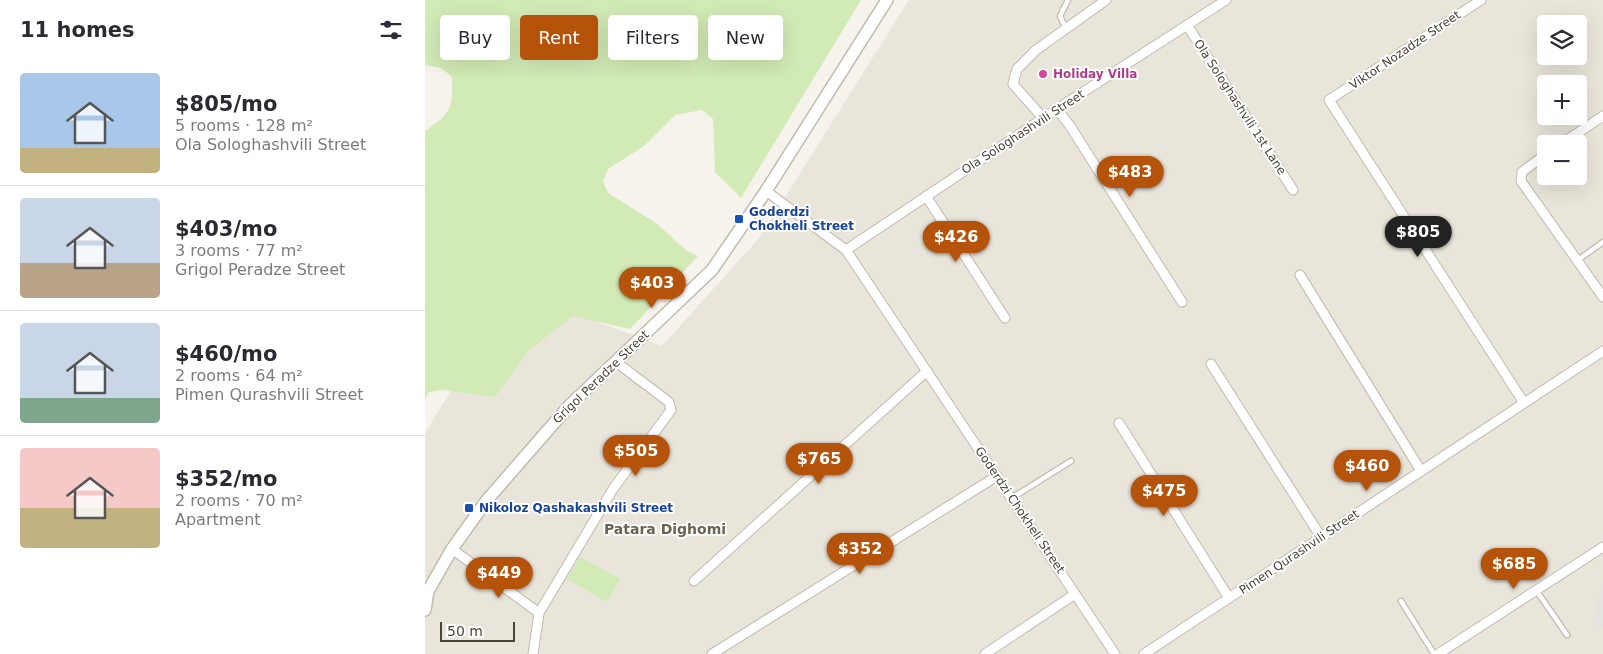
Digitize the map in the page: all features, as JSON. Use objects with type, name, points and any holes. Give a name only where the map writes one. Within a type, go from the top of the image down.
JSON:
[{"type":"street","name":"Grigol Peradze Street","points":[[425,610],[427,591],[452,549],[487,500],[569,406],[712,270],[766,191],[887,0]]},
{"type":"street","points":[[1043,118],[1013,84],[1017,68],[1036,50],[1106,0]]},
{"type":"street","name":"Ola Sologhashvili Street","points":[[846,250],[1043,118],[1226,0]]},
{"type":"street","name":"Viktor Nozadze Street","points":[[1481,0],[1329,100],[1524,403]]},
{"type":"street","name":"Ola Sologhashvili 1st Lane","points":[[1187,25],[1293,190]]},
{"type":"street","points":[[1057,109],[1070,126],[1182,302]]},
{"type":"street","points":[[1574,135],[1603,116]]},
{"type":"street","points":[[1537,160],[1522,172],[1521,181],[1603,297]]},
{"type":"street","name":"Goderdzi Chokheli Street","points":[[766,191],[846,250],[1115,654]]},
{"type":"street","points":[[926,196],[1005,318]]},
{"type":"street","points":[[1300,275],[1421,471]]},
{"type":"street","name":"Pimen Qurashvili Street","points":[[1144,654],[1603,350]]},
{"type":"street","points":[[533,654],[539,613],[613,488],[671,410],[669,402],[617,362]]},
{"type":"street","points":[[1211,364],[1321,537]]},
{"type":"street","points":[[694,582],[927,371]]},
{"type":"street","points":[[1119,423],[1229,598]]},
{"type":"street","points":[[712,654],[997,476]]},
{"type":"street","points":[[1438,654],[1603,547]]},
{"type":"street","points":[[452,549],[539,613]]},
{"type":"street","points":[[985,654],[1075,594]]},
{"type":"lane","points":[[1066,29],[1060,16],[1068,0]]},
{"type":"lane","points":[[1577,260],[1603,242]]},
{"type":"lane","points":[[1012,498],[1071,462]]},
{"type":"lane","points":[[1536,590],[1567,635]]},
{"type":"lane","points":[[1401,601],[1434,654]]},
{"type":"shaded area","points":[[909,0],[1603,0],[1603,654],[425,654],[425,433],[513,290],[662,346],[760,237]]},
{"type":"shaded area","points":[[1603,584],[1603,627],[1592,624]]},
{"type":"green space","points":[[425,0],[861,0],[741,198],[715,172],[713,119],[702,110],[675,115],[644,146],[608,169],[603,181],[608,193],[656,223],[687,251],[698,256],[630,329],[573,316],[528,351],[495,397],[442,390],[429,392],[425,400],[425,131],[449,109],[452,96],[452,77],[441,68],[425,65]]},
{"type":"green space","points":[[580,557],[620,579],[607,602],[567,579]]},
{"type":"place","name":"Holiday Villa","points":[[1043,74]]},
{"type":"place","name":"Goderdzi Chokheli Street","points":[[739,219]]},
{"type":"place","name":"Nikoloz Qashakashvili Street","points":[[469,508]]},
{"type":"district","name":"Patara Dighomi","points":[[665,529]]}]
